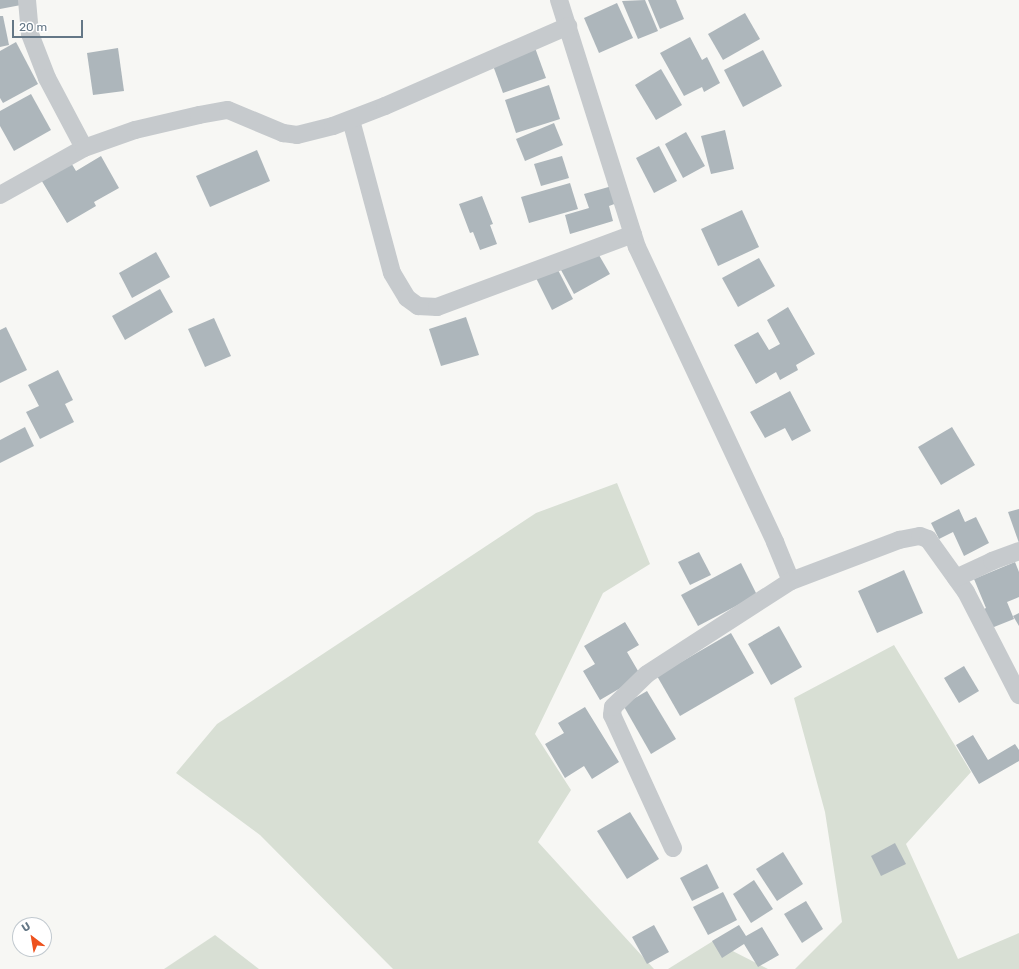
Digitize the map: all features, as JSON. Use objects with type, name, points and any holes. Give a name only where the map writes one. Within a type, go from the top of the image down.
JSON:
[{"type":"street","points":[[27,0],[30,34],[46,78],[84,148]]},
{"type":"street","points":[[559,0],[637,247],[775,542],[791,581]]},
{"type":"street","points":[[0,195],[84,148],[135,130],[199,115],[228,110],[284,133],[297,135],[311,133],[351,120],[568,26]]},
{"type":"street","points":[[351,120],[392,273],[407,298],[418,306],[437,307],[633,234]]},
{"type":"street","points":[[674,848],[612,715],[613,707],[647,674],[791,581],[899,540],[920,536],[928,539],[966,592],[1019,695]]},
{"type":"street","points":[[956,578],[992,561],[1019,552]]},
{"type":"shaded area","points":[[617,483],[650,564],[603,593],[535,734],[571,790],[538,842],[654,969],[393,969],[260,835],[176,773],[217,724],[536,513]]},
{"type":"shaded area","points":[[894,645],[971,772],[906,844],[958,959],[1019,933],[1019,969],[795,969],[842,922],[825,812],[794,698]]},
{"type":"shaded area","points":[[215,935],[259,969],[164,969]]},
{"type":"shaded area","points":[[713,941],[768,969],[668,969]]},
{"type":"building","points":[[0,0],[21,0],[21,5],[0,9]]},
{"type":"building","points":[[645,0],[658,31],[638,39],[622,1]]},
{"type":"building","points":[[648,0],[676,0],[684,19],[660,29]]},
{"type":"building","points":[[617,3],[633,38],[599,53],[584,18]]},
{"type":"building","points":[[745,13],[760,39],[723,60],[708,34]]},
{"type":"building","points":[[0,16],[3,16],[9,45],[0,47]]},
{"type":"building","points":[[690,37],[702,60],[707,57],[720,83],[704,92],[702,87],[684,96],[660,53]]},
{"type":"building","points":[[16,42],[38,84],[3,103],[0,98],[0,51]]},
{"type":"building","points":[[534,45],[546,78],[503,93],[491,60]]},
{"type":"building","points":[[118,48],[124,91],[93,95],[87,53]]},
{"type":"building","points":[[763,50],[782,86],[743,107],[724,70]]},
{"type":"building","points":[[661,69],[682,105],[656,120],[635,85]]},
{"type":"building","points":[[549,85],[560,119],[516,133],[505,100]]},
{"type":"building","points":[[31,94],[51,130],[14,151],[0,126],[0,111]]},
{"type":"building","points":[[554,123],[563,145],[525,161],[516,139]]},
{"type":"building","points":[[725,130],[734,169],[711,174],[701,136]]},
{"type":"building","points":[[686,132],[705,166],[683,178],[665,144]]},
{"type":"building","points":[[659,146],[677,181],[654,193],[636,158]]},
{"type":"building","points":[[257,150],[270,181],[210,207],[196,176]]},
{"type":"building","points":[[101,156],[119,188],[94,202],[96,206],[67,223],[40,178],[70,161],[76,171]]},
{"type":"building","points":[[562,156],[569,178],[541,186],[534,164]]},
{"type":"building","points":[[570,183],[578,209],[529,223],[521,197]]},
{"type":"building","points":[[612,186],[617,203],[609,206],[613,221],[570,234],[565,215],[589,208],[584,194]]},
{"type":"building","points":[[482,196],[493,224],[490,225],[497,244],[480,250],[473,232],[470,233],[459,204]]},
{"type":"building","points":[[742,210],[759,247],[718,266],[701,229]]},
{"type":"building","points":[[596,250],[610,274],[574,294],[561,270]]},
{"type":"building","points":[[156,252],[170,277],[132,298],[119,273]]},
{"type":"building","points":[[759,258],[775,286],[738,307],[722,278]]},
{"type":"building","points":[[557,268],[573,299],[552,310],[536,278]]},
{"type":"building","points":[[160,289],[173,312],[125,340],[112,316]]},
{"type":"building","points":[[788,307],[815,354],[796,365],[798,370],[780,380],[776,372],[756,384],[734,345],[758,332],[769,350],[780,344],[767,320]]},
{"type":"building","points":[[466,317],[479,355],[441,366],[429,329]]},
{"type":"building","points":[[214,318],[231,356],[205,367],[188,329]]},
{"type":"building","points":[[6,327],[27,370],[0,383],[0,330]]},
{"type":"building","points":[[58,370],[73,400],[65,404],[74,422],[40,439],[26,412],[39,406],[28,385]]},
{"type":"building","points":[[790,391],[811,431],[792,441],[785,428],[765,438],[750,412]]},
{"type":"building","points":[[25,427],[34,446],[0,463],[0,440]]},
{"type":"building","points":[[952,427],[975,465],[941,485],[918,447]]},
{"type":"building","points":[[959,509],[965,522],[976,517],[989,543],[964,556],[953,532],[939,539],[931,523]]},
{"type":"building","points":[[1019,509],[1019,543],[1008,512]]},
{"type":"building","points":[[699,552],[711,575],[690,585],[678,562]]},
{"type":"building","points":[[1015,562],[1019,572],[1019,597],[1007,602],[1014,619],[989,629],[982,610],[986,608],[974,579]]},
{"type":"building","points":[[741,563],[757,595],[698,626],[681,595]]},
{"type":"building","points":[[904,570],[923,613],[877,633],[858,591]]},
{"type":"building","points":[[1019,613],[1019,626],[1013,616]]},
{"type":"building","points":[[625,622],[639,645],[627,652],[641,676],[600,700],[583,671],[595,664],[584,646]]},
{"type":"building","points":[[779,626],[802,667],[771,685],[748,644]]},
{"type":"building","points":[[731,633],[754,673],[680,716],[657,676]]},
{"type":"building","points":[[964,666],[979,691],[959,703],[944,678]]},
{"type":"building","points":[[647,691],[676,739],[651,754],[623,705]]},
{"type":"building","points":[[585,707],[619,762],[592,779],[584,766],[565,778],[545,744],[564,733],[558,723]]},
{"type":"building","points":[[973,735],[988,760],[1015,744],[1019,750],[1019,761],[979,784],[956,745]]},
{"type":"building","points":[[630,812],[659,859],[627,879],[597,831]]},
{"type":"building","points":[[895,843],[906,864],[881,876],[871,856]]},
{"type":"building","points":[[783,852],[803,884],[777,901],[756,869]]},
{"type":"building","points":[[707,864],[719,888],[692,901],[680,878]]},
{"type":"building","points":[[754,880],[773,909],[751,923],[733,894]]},
{"type":"building","points":[[723,892],[737,920],[708,935],[693,907]]},
{"type":"building","points":[[806,901],[823,929],[802,943],[784,914]]},
{"type":"building","points":[[654,925],[669,952],[647,964],[632,937]]},
{"type":"building","points":[[739,925],[746,936],[762,927],[779,955],[758,967],[744,944],[722,958],[712,941]]}]
